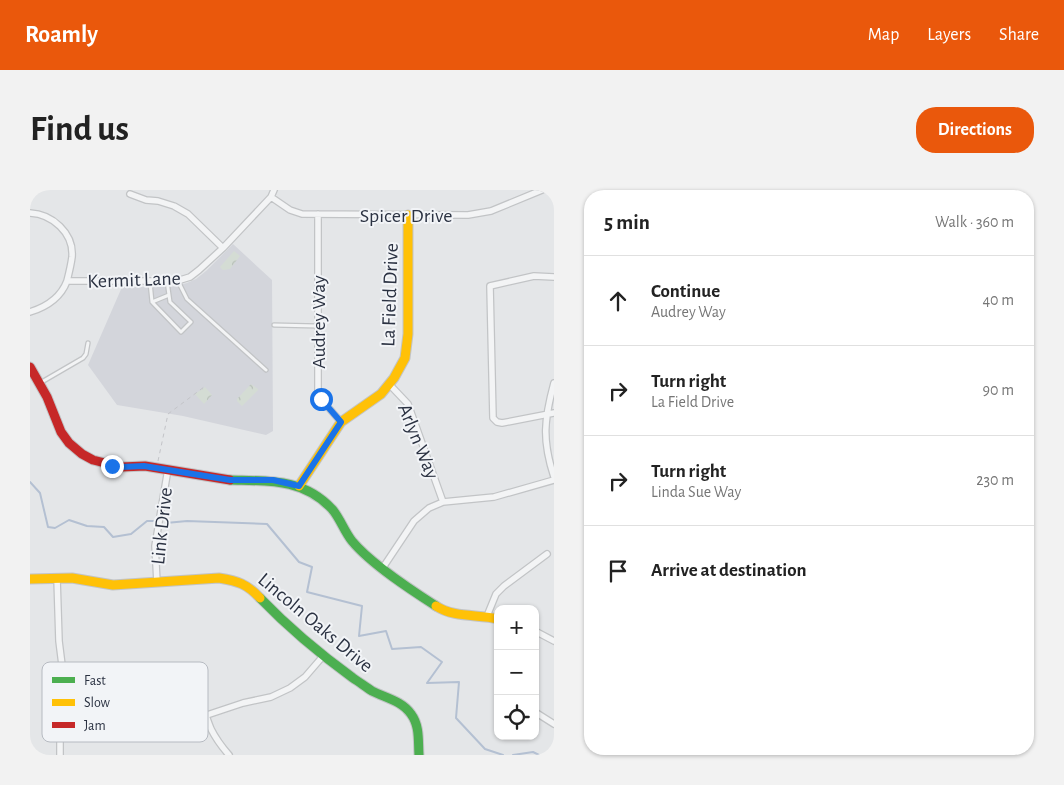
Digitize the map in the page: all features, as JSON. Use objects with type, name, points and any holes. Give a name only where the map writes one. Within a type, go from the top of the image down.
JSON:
[{"type":"street","name":"Kermit Lane","points":[[30,312],[42,308],[53,300],[67,281],[178,281],[190,276],[223,248],[271,197],[274,190]]},
{"type":"street","name":"Spicer Drive","points":[[271,197],[290,210],[302,214],[456,216],[482,213],[506,206],[539,191]]},
{"type":"street","points":[[130,194],[146,200],[158,201],[174,206],[188,214],[223,248]]},
{"type":"street","points":[[30,214],[38,214],[54,220],[66,234],[71,244],[72,256],[67,281]]},
{"type":"street","name":"Audrey Way","points":[[318,214],[318,391],[321,399],[341,422]]},
{"type":"street","name":"La Field Drive","points":[[299,486],[341,422],[381,394],[394,378],[405,358],[408,334],[408,215]]},
{"type":"street","points":[[554,276],[534,276],[490,286],[493,418],[497,422],[502,423],[554,413]]},
{"type":"street","points":[[30,367],[47,397],[61,432],[69,443],[93,460],[112,466],[144,466],[230,480],[273,480],[299,486],[321,499],[333,510],[352,541],[382,569],[440,609],[454,614],[494,618]]},
{"type":"street","points":[[382,569],[414,521],[429,508],[442,502],[494,497],[554,478],[545,439],[546,415],[554,383]]},
{"type":"street","name":"Arlyn Way","points":[[389,384],[408,404],[442,502]]},
{"type":"street","name":"Link Drive","points":[[157,582],[155,546],[168,469]]},
{"type":"street","points":[[487,616],[496,594],[547,554]]},
{"type":"street","points":[[57,578],[62,662]]},
{"type":"street","name":"Lincoln Oaks Drive","points":[[30,579],[77,578],[93,583],[112,585],[218,578],[241,582],[254,591],[280,618],[364,686],[393,699],[407,709],[418,729],[419,755]]},
{"type":"street","points":[[539,633],[554,641]]},
{"type":"street","points":[[208,716],[243,703],[271,697],[290,688],[305,677],[324,655]]},
{"type":"street","points":[[539,715],[554,724]]},
{"type":"street","points":[[208,718],[215,736],[227,753],[219,755]]},
{"type":"street","points":[[60,742],[60,755]]},
{"type":"lane","points":[[150,281],[152,302],[181,332],[191,322],[170,302],[167,281]]},
{"type":"lane","points":[[178,281],[187,299],[266,370]]},
{"type":"lane","points":[[152,302],[169,295]]},
{"type":"lane","points":[[274,325],[317,326]]},
{"type":"lane","points":[[39,383],[83,358],[86,354],[88,343]]},
{"type":"path","points":[[158,462],[168,414],[204,387]]},
{"type":"shaded area","points":[[233,244],[272,280],[273,431],[266,435],[183,416],[117,405],[88,365],[122,287],[171,287],[187,283],[206,271]]},
{"type":"green space","points":[[234,251],[240,256],[230,269],[223,270],[220,267]]},
{"type":"green space","points":[[251,384],[258,390],[242,406],[237,399]]},
{"type":"green space","points":[[205,387],[212,395],[204,404],[195,394]]},
{"type":"waterway","points":[[30,482],[40,493],[48,527],[55,528],[69,520],[87,526],[104,527],[113,537],[131,534],[147,521],[153,521]]},
{"type":"waterway","points":[[166,523],[187,521],[267,524],[299,562],[312,567],[307,592],[362,606],[359,636],[386,631],[392,649],[421,647],[442,662],[427,683],[459,682],[456,718],[485,749],[503,755]]},
{"type":"waterway","points":[[513,755],[533,752],[539,755]]},
{"type":"traffic: fast","points":[[230,480],[284,483],[297,486],[321,499],[332,509],[352,541],[360,550],[392,576],[436,606]]},
{"type":"traffic: fast","points":[[260,598],[293,630],[341,669],[372,691],[403,706],[414,719],[417,729],[419,755]]},
{"type":"traffic: slow","points":[[299,486],[341,422],[381,394],[394,378],[405,358],[408,334],[408,215]]},
{"type":"traffic: slow","points":[[30,579],[72,578],[113,585],[219,578],[242,584],[251,589],[260,598]]},
{"type":"traffic: slow","points":[[436,606],[458,614],[494,618]]},
{"type":"traffic: jam","points":[[30,367],[47,397],[61,432],[69,443],[82,454],[93,460],[121,467],[145,466],[230,480]]},
{"type":"route","points":[[112,466],[157,467],[230,480],[273,480],[299,486],[341,422],[321,399]]}]
